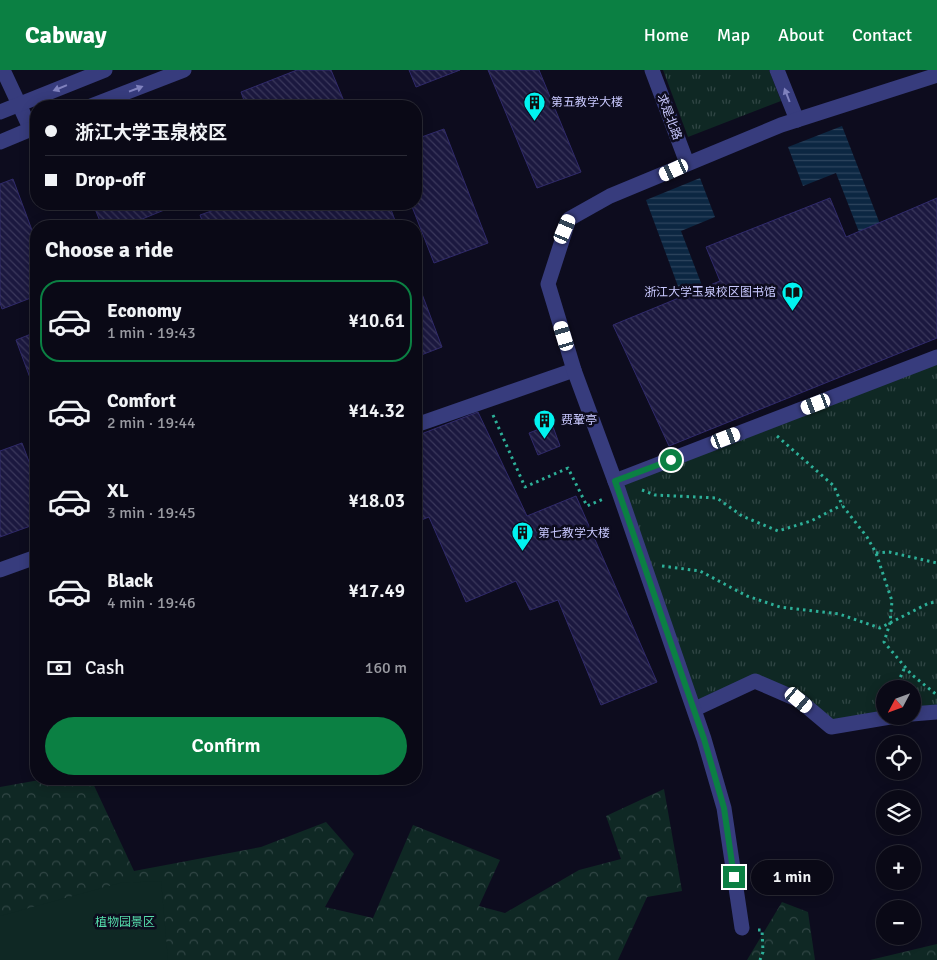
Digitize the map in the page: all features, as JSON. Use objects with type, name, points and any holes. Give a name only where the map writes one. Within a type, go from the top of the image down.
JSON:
[{"type":"street","points":[[4,70],[30,122]]},
{"type":"street","points":[[0,112],[105,70]]},
{"type":"street","points":[[106,100],[184,70]]},
{"type":"street","name":"求是北路","points":[[652,70],[687,163]]},
{"type":"street","points":[[777,70],[796,120]]},
{"type":"street","points":[[742,928],[724,808],[695,709],[574,370],[548,284],[569,219],[610,196],[796,120],[937,75]]},
{"type":"street","points":[[0,142],[30,131]]},
{"type":"street","points":[[615,481],[937,357]]},
{"type":"street","points":[[422,423],[574,370]]},
{"type":"street","points":[[0,570],[30,559]]},
{"type":"street","points":[[695,709],[755,682],[799,700],[831,727],[876,719]]},
{"type":"street","points":[[921,713],[937,712]]},
{"type":"path","points":[[487,400],[525,487],[568,468],[587,506]]},
{"type":"path","points":[[764,424],[834,486],[842,506],[867,537],[876,553],[892,601],[890,623],[884,642],[905,667],[937,695]]},
{"type":"path","points":[[615,481],[655,495],[717,498],[742,516],[778,531],[811,521],[842,506]]},
{"type":"path","points":[[876,553],[890,552],[937,563]]},
{"type":"path","points":[[644,564],[700,571],[747,596],[780,607],[839,614],[880,628],[929,603],[937,602]]},
{"type":"path","points":[[899,680],[905,667]]},
{"type":"path","points":[[760,960],[763,952],[762,930]]},
{"type":"green space","points":[[663,70],[769,70],[781,101],[688,137]]},
{"type":"green space","points":[[937,357],[937,712],[921,713],[921,680],[876,680],[876,718],[831,727],[755,681],[695,709],[615,481]]},
{"type":"green space","points":[[30,782],[30,785],[94,785],[134,871],[261,847],[326,822],[354,854],[325,907],[373,918],[413,825],[500,860],[479,906],[505,913],[579,870],[621,859],[606,816],[664,789],[682,891],[647,897],[618,960],[0,960],[0,787]]},
{"type":"green space","name":"植物园景区","points":[[161,881],[168,960],[0,960],[0,916],[120,883]]},
{"type":"green space","points":[[782,902],[808,912],[815,960],[747,960]]},
{"type":"green space","points":[[937,944],[937,960],[870,960]]},
{"type":"water","points":[[842,126],[880,224],[859,232],[836,173],[803,186],[788,147]]},
{"type":"water","points":[[700,178],[715,217],[681,231],[703,288],[682,297],[646,200]]},
{"type":"building","points":[[297,70],[331,70],[344,100],[244,100],[241,92]]},
{"type":"building","points":[[409,70],[460,70],[416,87]]},
{"type":"building","name":"第五教学大楼","points":[[488,70],[539,70],[581,172],[537,188]]},
{"type":"building","points":[[444,129],[488,243],[434,263],[422,232],[422,220],[417,220],[413,210],[422,210],[422,137]]},
{"type":"building","points":[[13,179],[30,225],[30,298],[2,309],[0,303],[0,184]]},
{"type":"building","name":"浙江大学玉泉校区图书馆","points":[[830,198],[846,237],[937,198],[937,338],[669,446],[613,325],[720,281],[706,247]]},
{"type":"building","points":[[95,210],[164,210],[140,220],[100,220]]},
{"type":"building","points":[[214,210],[391,210],[395,220],[202,220],[200,215]]},
{"type":"building","points":[[422,294],[442,347],[422,355]]},
{"type":"building","points":[[30,334],[30,378],[16,340]]},
{"type":"building","name":"第七教学大楼","points":[[478,412],[527,516],[576,496],[657,682],[601,705],[558,600],[530,610],[516,581],[466,602],[429,517],[422,520],[422,434]]},
{"type":"building","name":"费鞏亭","points":[[552,424],[560,446],[538,455],[529,433]]},
{"type":"building","points":[[22,443],[30,464],[30,526],[0,537],[0,451]]},
{"type":"place","name":"第五教学大楼","points":[[535,121]]},
{"type":"place","name":"浙江大学玉泉校区图书馆","points":[[792,311]]},
{"type":"place","name":"费鞏亭","points":[[545,439]]},
{"type":"place","name":"第七教学大楼","points":[[522,552]]},
{"type":"route","points":[[671,460],[615,481],[695,709],[724,808],[734,877]]}]
